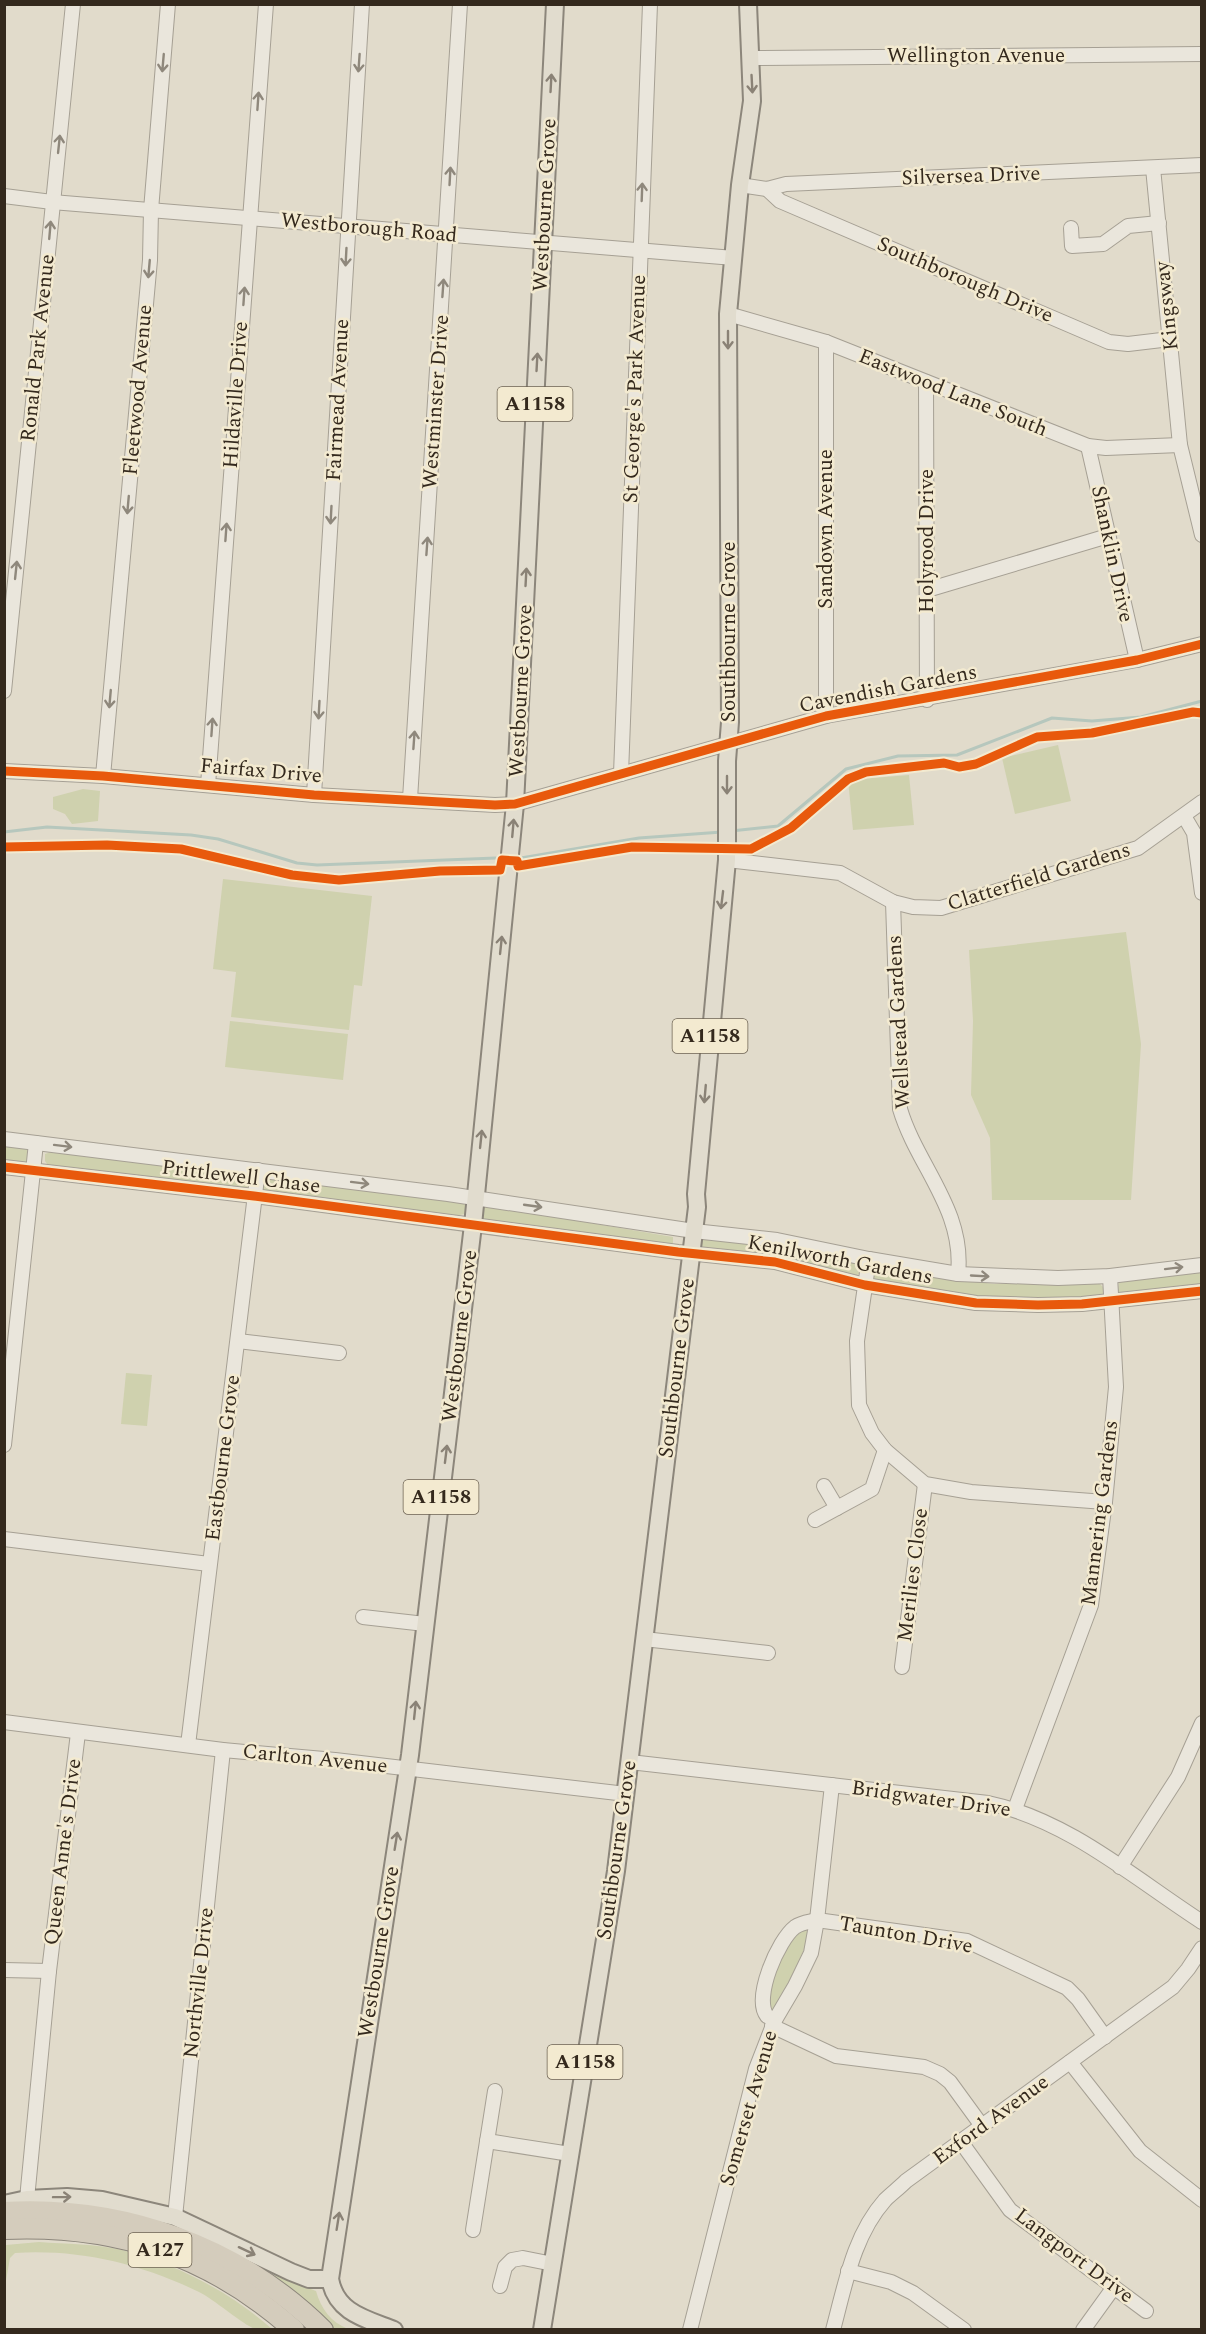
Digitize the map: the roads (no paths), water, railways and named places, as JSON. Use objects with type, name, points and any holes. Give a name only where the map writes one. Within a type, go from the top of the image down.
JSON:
[{"type":"highway","name":"A127","points":[[4,2212],[38,2210],[104,2216],[176,2235],[222,2255],[254,2275],[323,2330]]},
{"type":"highway","name":"A127","points":[[4,2229],[44,2227],[96,2232],[147,2245],[209,2269],[254,2296],[294,2330]]},
{"type":"main road","name":"Westbourne Grove","points":[[330,2279],[407,1768],[473,1225],[515,804],[555,4]]},
{"type":"main road","name":"Southbourne Grove","points":[[543,2330],[626,1794],[694,1231],[727,860],[728,314],[740,185],[752,100],[748,4]]},
{"type":"main road","points":[[4,2204],[27,2199],[67,2197],[102,2200],[175,2217],[291,2272],[309,2279],[330,2279],[335,2297],[348,2311],[394,2330]]},
{"type":"street","name":"Ronald Park Avenue","points":[[4,691],[52,202],[74,4]]},
{"type":"street","name":"Fleetwood Avenue","points":[[103,776],[150,260],[151,210],[168,4]]},
{"type":"street","name":"Hildaville Drive","points":[[208,785],[266,4]]},
{"type":"street","name":"Fairmead Avenue","points":[[314,795],[362,4]]},
{"type":"street","name":"Westminster Drive","points":[[410,799],[460,4]]},
{"type":"street","name":"St George's Park Avenue","points":[[621,774],[650,4]]},
{"type":"street","name":"Wellington Avenue","points":[[750,58],[1202,54]]},
{"type":"street","name":"Silversea Drive","points":[[740,185],[767,189],[786,184],[1202,165]]},
{"type":"street","name":"Kingsway","points":[[1153,168],[1180,445],[1202,535]]},
{"type":"street","name":"Southborough Drive","points":[[767,189],[780,201],[1109,342],[1118,345],[1170,339]]},
{"type":"street","name":"Westborough Road","points":[[4,196],[52,202],[734,258]]},
{"type":"street","points":[[1071,228],[1072,246],[1093,245],[1103,244],[1128,226],[1159,223]]},
{"type":"street","name":"Eastwood Lane South","points":[[728,314],[826,342],[1088,446],[1106,448],[1180,445]]},
{"type":"street","name":"Sandown Avenue","points":[[826,342],[826,716]]},
{"type":"street","name":"Holyrood Drive","points":[[926,382],[927,700]]},
{"type":"street","name":"Shanklin Drive","points":[[1088,446],[1137,660]]},
{"type":"street","points":[[927,590],[1108,536]]},
{"type":"street","name":"Cavendish Gardens","points":[[515,804],[826,716],[927,700],[1137,660],[1202,644]]},
{"type":"street","name":"Fairfax Drive","points":[[4,771],[103,776],[314,795],[495,805],[515,804]]},
{"type":"street","name":"Clatterfield Gardens","points":[[727,860],[840,873],[893,902],[914,907],[942,908],[1138,848],[1202,802]]},
{"type":"street","points":[[1184,816],[1194,833],[1202,893]]},
{"type":"street","name":"Wellstead Gardens","points":[[893,902],[900,1109],[911,1137],[945,1199],[958,1247],[958,1274]]},
{"type":"street","name":"Prittlewell Chase","points":[[4,1138],[258,1170],[475,1202]]},
{"type":"street","points":[[4,1445],[36,1143]]},
{"type":"street","name":"Prittlewell Chase","points":[[4,1167],[254,1196],[473,1225]]},
{"type":"street","name":"Eastbourne Grove","points":[[188,1745],[258,1170]]},
{"type":"street","points":[[475,1202],[478,1216],[482,1220],[548,1236]]},
{"type":"street","name":"Kenilworth Gardens","points":[[475,1202],[603,1216],[694,1231],[777,1240],[958,1274],[1058,1278],[1110,1276],[1202,1264]]},
{"type":"street","points":[[603,1216],[685,1237],[691,1244],[691,1251]]},
{"type":"street","name":"Kenilworth Gardens","points":[[473,1225],[775,1262],[865,1285],[976,1302],[1038,1305],[1112,1302],[1202,1291]]},
{"type":"street","points":[[869,1259],[857,1341],[859,1405],[872,1433],[885,1450],[925,1484],[971,1492],[1105,1502]]},
{"type":"street","name":"Mannering Gardens","points":[[1015,1809],[1091,1605],[1105,1502],[1116,1387],[1110,1276]]},
{"type":"street","points":[[238,1341],[339,1353]]},
{"type":"street","points":[[815,1520],[872,1489],[885,1450]]},
{"type":"street","name":"Merilies Close","points":[[902,1667],[925,1484]]},
{"type":"street","points":[[824,1486],[837,1508]]},
{"type":"street","points":[[4,1539],[209,1564]]},
{"type":"street","points":[[363,1617],[425,1624]]},
{"type":"street","points":[[644,1639],[768,1653]]},
{"type":"street","name":"Carlton Avenue","points":[[4,1722],[223,1750],[407,1768],[626,1794]]},
{"type":"street","points":[[1120,1867],[1178,1778],[1202,1723]]},
{"type":"street","name":"Queen Anne's Drive","points":[[27,2199],[49,1971],[78,1733]]},
{"type":"street","name":"Northville Drive","points":[[175,2217],[223,1750]]},
{"type":"street","name":"Bridgwater Drive","points":[[630,1762],[988,1803],[1015,1809],[1050,1823],[1202,1922]]},
{"type":"street","name":"Somerset Avenue","points":[[690,2330],[756,2069],[773,2023],[811,1953],[817,1920],[832,1785]]},
{"type":"street","points":[[817,1920],[804,1922],[794,1928],[779,1949],[768,1973],[762,2005],[767,2016],[773,2023],[836,2056],[924,2067],[940,2074],[950,2082],[982,2126]]},
{"type":"street","name":"Taunton Drive","points":[[817,1920],[968,1941],[1067,1988],[1078,1999],[1105,2037]]},
{"type":"street","name":"Exford Avenue","points":[[832,2330],[848,2271],[867,2226],[884,2201],[906,2181],[1173,1987],[1202,1948]]},
{"type":"street","name":"Queen Anne's Drive","points":[[4,1970],[49,1971]]},
{"type":"street","points":[[1070,2062],[1140,2151],[1202,2200]]},
{"type":"street","points":[[473,2230],[495,2091]]},
{"type":"street","points":[[487,2141],[570,2154]]},
{"type":"street","name":"Langport Drive","points":[[961,2142],[1010,2210],[1146,2311]]},
{"type":"street","points":[[500,2286],[505,2267],[512,2260],[523,2258],[553,2264]]},
{"type":"street","points":[[848,2271],[891,2282],[913,2293],[964,2330]]},
{"type":"street","points":[[1083,2330],[1114,2287]]},
{"type":"waterway","points":[[731,831],[778,826],[846,769],[898,756],[957,755],[1052,718],[1092,721],[1141,717],[1202,701]]},
{"type":"waterway","points":[[4,832],[47,827],[191,835],[218,839],[297,863],[317,865],[496,858]]},
{"type":"waterway","points":[[521,858],[639,838],[722,832]]}]
